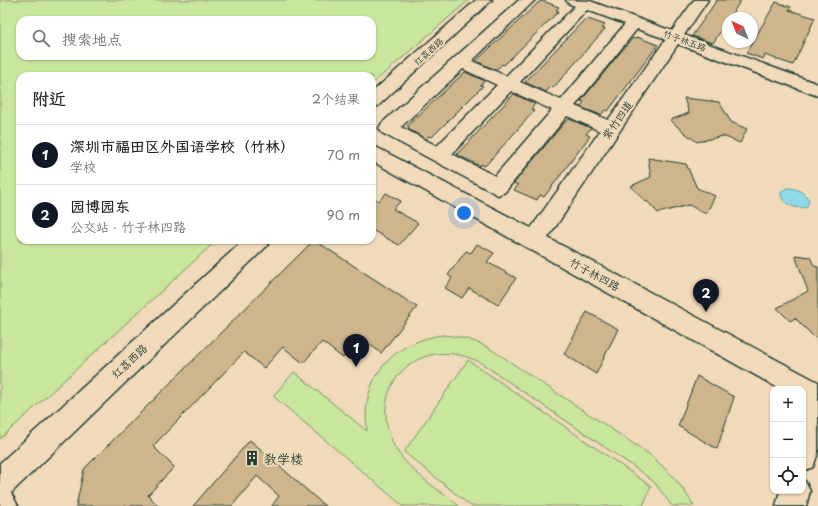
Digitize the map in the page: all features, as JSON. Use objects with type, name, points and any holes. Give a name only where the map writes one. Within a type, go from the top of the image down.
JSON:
[{"type":"street","name":"红荔西路","points":[[376,98],[485,0]]},
{"type":"street","points":[[528,0],[388,128],[498,187],[635,22]]},
{"type":"street","name":"紫竹四道","points":[[534,241],[701,0]]},
{"type":"street","points":[[440,155],[509,83],[579,2]]},
{"type":"street","name":"竹子林五路","points":[[579,2],[818,90]]},
{"type":"street","points":[[460,62],[611,129]]},
{"type":"street","name":"竹子林四路","points":[[376,154],[818,395]]},
{"type":"street","name":"红荔西路","points":[[0,482],[255,244]]},
{"type":"street","points":[[806,445],[818,395]]},
{"type":"street","points":[[791,506],[794,494]]},
{"type":"street","points":[[0,503],[3,506]]},
{"type":"green space","points":[[0,0],[469,0],[376,81],[376,72],[16,72],[16,244],[213,244],[0,439]]},
{"type":"green space","points":[[442,335],[466,339],[489,348],[649,454],[674,478],[685,491],[694,506],[672,506],[654,482],[640,471],[481,363],[459,355],[439,354],[421,358],[405,368],[394,382],[387,399],[386,419],[392,441],[404,460],[421,477],[459,506],[403,506],[273,396],[294,372],[367,431],[366,413],[368,397],[380,370],[389,359],[400,350],[427,338]]},
{"type":"green space","points":[[468,360],[651,486],[643,506],[471,506],[404,452]]},
{"type":"water","points":[[787,188],[800,191],[805,195],[809,200],[807,207],[799,208],[786,203],[781,196],[781,192]]},
{"type":"building","points":[[717,0],[741,0],[733,12],[722,12],[722,29],[713,43],[692,36]]},
{"type":"building","points":[[543,1],[559,7],[556,10],[559,11],[504,65],[502,64],[496,70],[476,61],[539,2]]},
{"type":"building","points":[[776,2],[791,7],[789,10],[815,18],[793,65],[765,55],[763,59],[746,53],[749,48],[758,48],[758,33]]},
{"type":"building","points":[[588,19],[605,25],[602,28],[605,29],[553,88],[551,86],[546,92],[525,82],[584,20]]},
{"type":"building","points":[[637,37],[658,45],[608,111],[605,110],[601,115],[580,107],[584,102],[581,101],[619,54],[633,38],[635,39]]},
{"type":"building","points":[[465,72],[485,81],[480,85],[483,86],[432,137],[429,136],[426,139],[408,129],[409,127],[407,126]]},
{"type":"building","points":[[514,94],[535,104],[531,109],[534,111],[485,166],[481,164],[480,166],[457,154]]},
{"type":"building","points":[[684,98],[719,102],[731,122],[747,129],[740,143],[723,136],[697,142],[685,133],[670,120],[689,113]]},
{"type":"building","points":[[569,119],[591,128],[586,134],[590,136],[544,197],[540,195],[537,200],[514,190],[518,185],[514,183]]},
{"type":"building","points":[[648,158],[686,164],[697,188],[715,196],[706,214],[689,205],[658,213],[647,201],[646,202],[631,186],[651,177]]},
{"type":"building","points":[[386,193],[401,201],[393,209],[418,223],[399,245],[376,232],[376,199],[379,201]]},
{"type":"building","points":[[310,244],[320,244],[417,307],[381,353],[360,337],[343,358],[322,342],[303,363],[283,347],[264,368],[244,352],[153,446],[174,467],[148,495],[158,506],[76,506],[84,469]]},
{"type":"building","points":[[477,244],[494,253],[487,262],[516,278],[498,305],[469,288],[462,298],[445,288],[452,278],[448,275],[466,251],[471,253]]},
{"type":"building","points":[[795,255],[810,257],[814,266],[818,267],[818,341],[795,318],[790,321],[777,308],[808,291]]},
{"type":"building","points":[[587,312],[618,329],[596,374],[564,354]]},
{"type":"building","points":[[697,376],[734,397],[717,449],[678,426]]},
{"type":"building","name":"教学楼","points":[[250,440],[325,506],[272,506],[279,496],[257,476],[232,506],[193,506]]},
{"type":"place","name":"园博园东","points":[[706,312]]},
{"type":"place","name":"深圳市福田区外国语学校（竹林）","points":[[356,367]]},
{"type":"place","name":"教学楼","points":[[252,458]]}]
